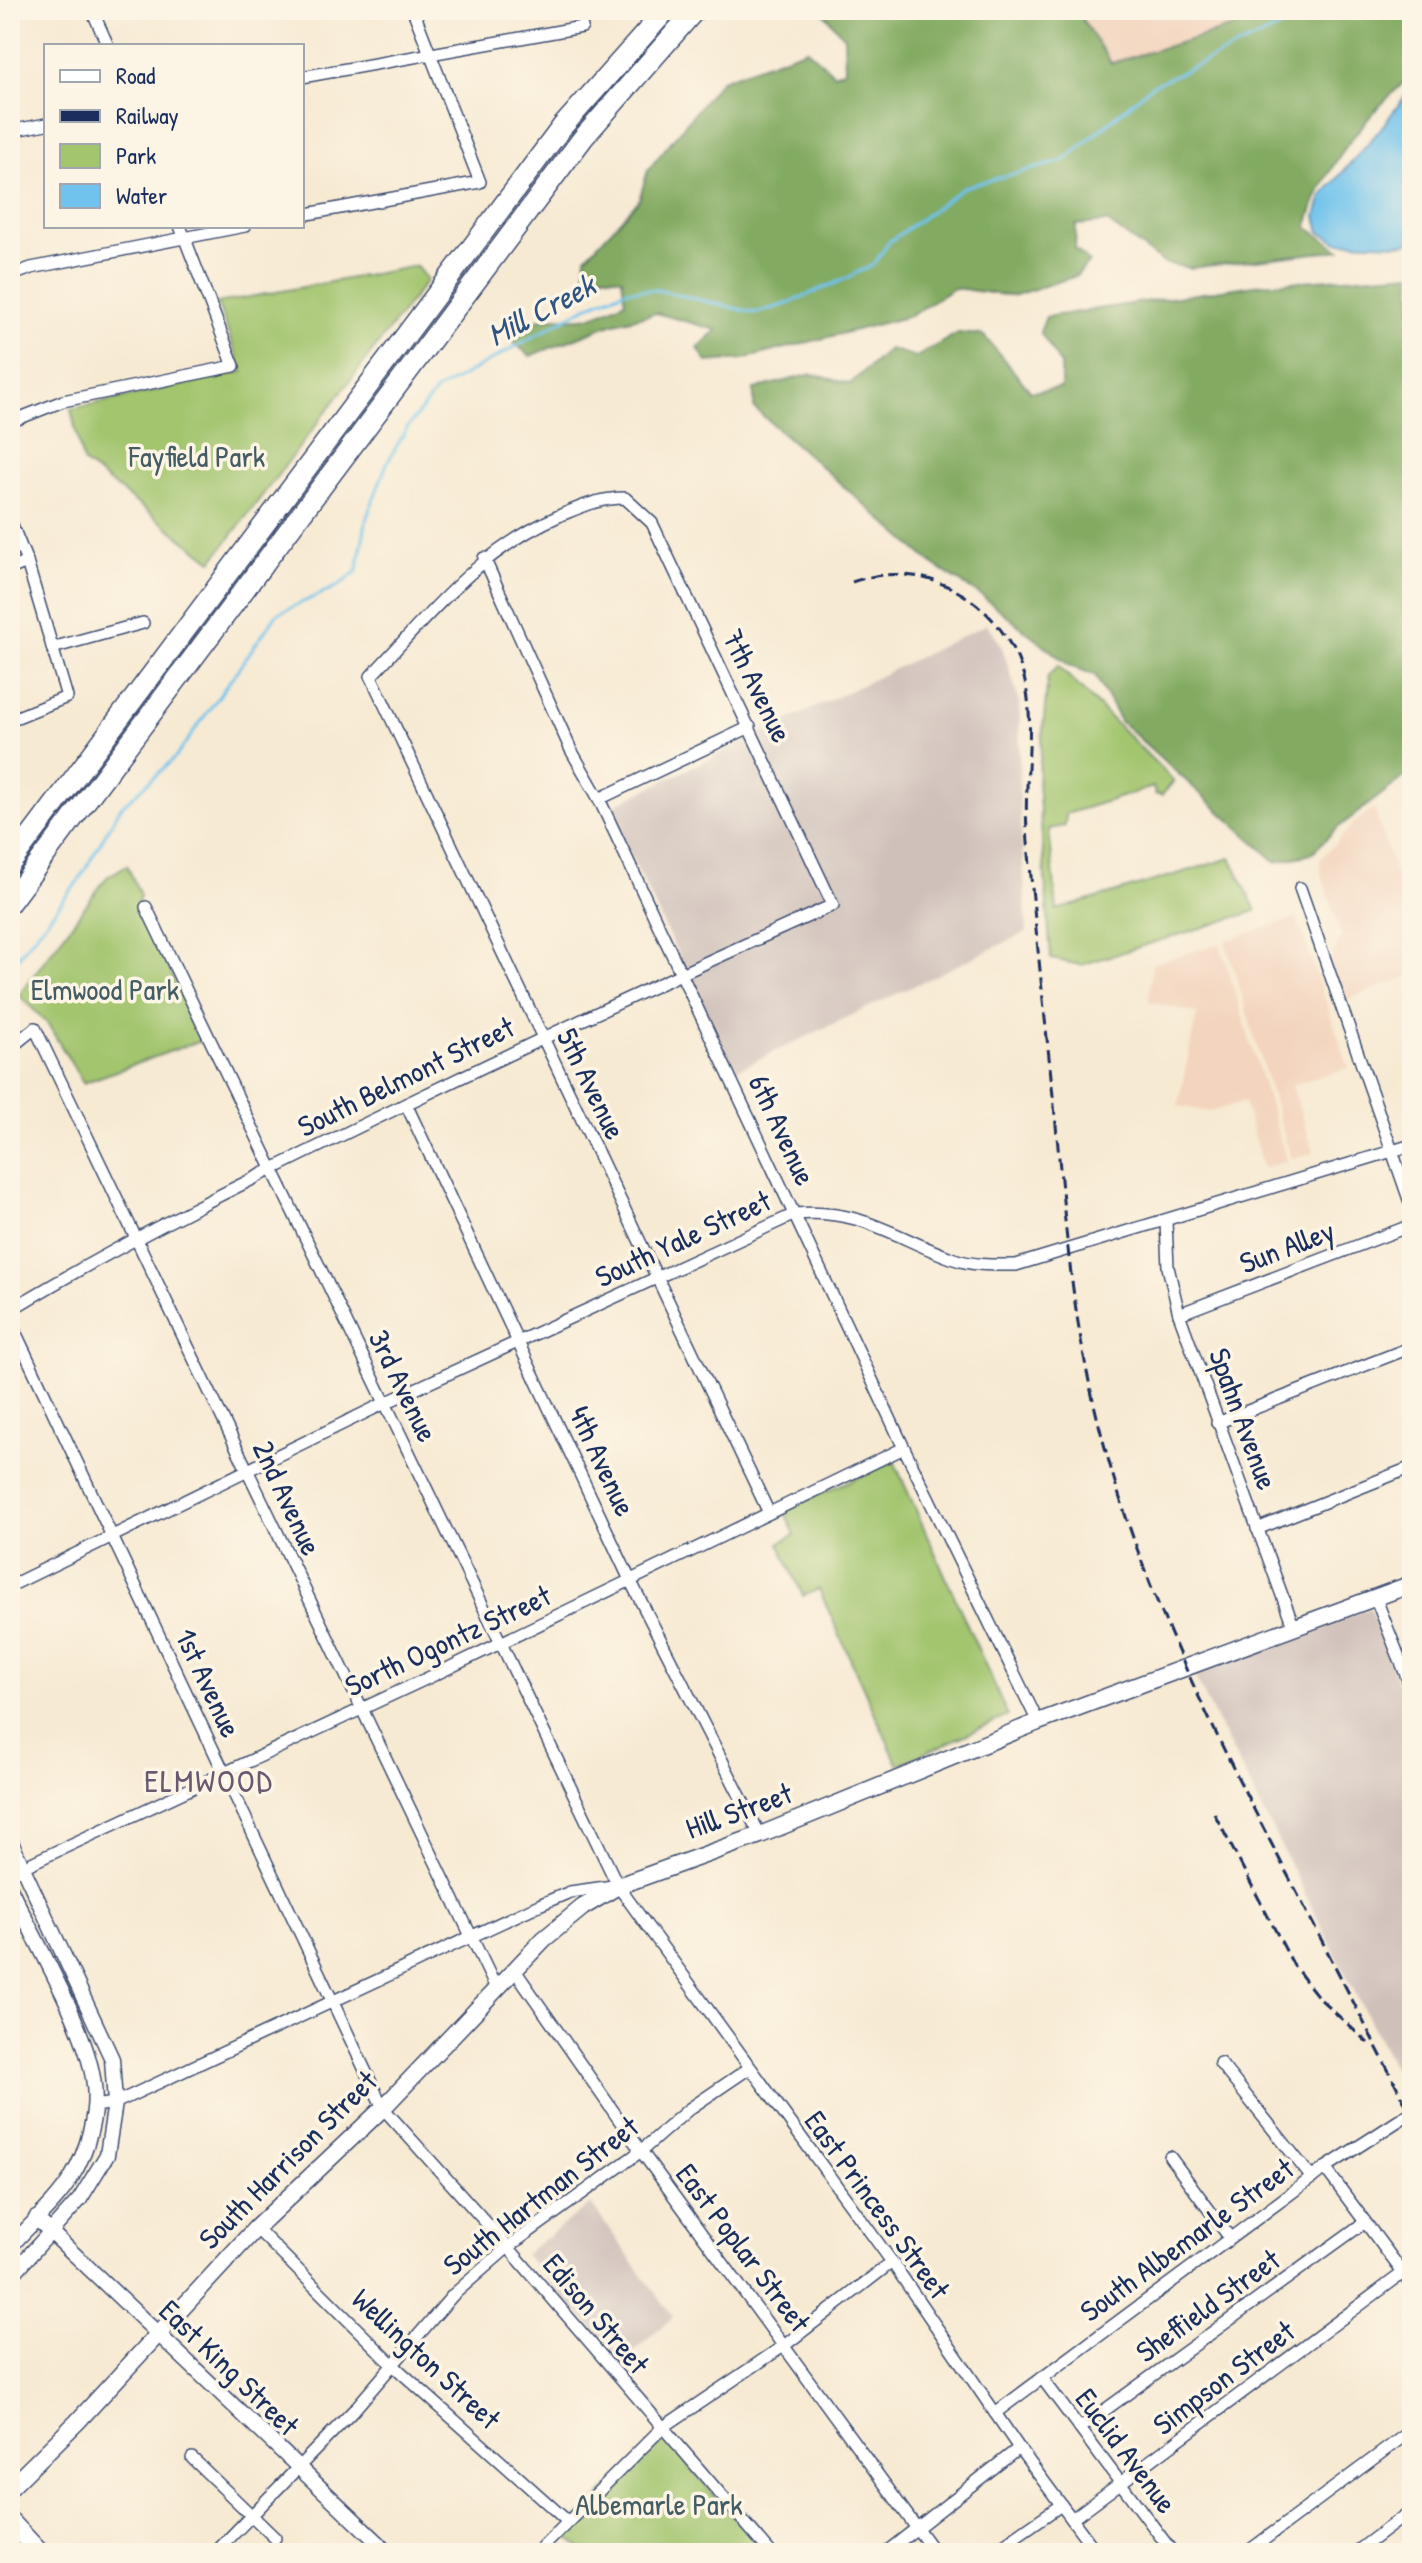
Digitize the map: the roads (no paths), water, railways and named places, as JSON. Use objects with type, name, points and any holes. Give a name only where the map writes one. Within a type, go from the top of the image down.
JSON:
[{"type":"highway","points":[[10,864],[562,127],[666,10]]},
{"type":"highway","points":[[10,902],[583,138],[695,10]]},
{"type":"main road","name":"Hill Street","points":[[618,1886],[760,1835],[1038,1722],[1412,1584]]},
{"type":"main road","name":"South Harrison Street","points":[[10,2488],[256,2228],[383,2108],[514,1969],[557,1928],[618,1886]]},
{"type":"main road","points":[[10,2521],[38,2553]]},
{"type":"main road","points":[[10,2533],[38,2553]]},
{"type":"street","points":[[92,10],[107,44]]},
{"type":"street","points":[[304,215],[480,182],[413,10]]},
{"type":"street","points":[[304,77],[582,27]]},
{"type":"street","points":[[10,131],[44,124]]},
{"type":"street","points":[[10,276],[31,268],[182,232],[224,228]]},
{"type":"street","points":[[10,422],[63,401],[234,366],[182,232]]},
{"type":"street","name":"7th Avenue","points":[[484,558],[525,531],[594,501],[625,498],[652,523],[833,905]]},
{"type":"street","points":[[10,520],[27,562],[67,697],[10,720]]},
{"type":"street","name":"5th Avenue","points":[[484,558],[371,676],[769,1513]]},
{"type":"street","name":"6th Avenue","points":[[484,558],[571,750],[599,799],[904,1448],[1038,1722]]},
{"type":"street","points":[[10,569],[27,562]]},
{"type":"street","points":[[52,648],[143,623]]},
{"type":"street","points":[[599,799],[750,727]]},
{"type":"street","points":[[1300,888],[1412,1208]]},
{"type":"street","name":"South Belmont Street","points":[[10,1310],[135,1237],[270,1170],[679,972],[833,905]]},
{"type":"street","name":"3rd Avenue","points":[[146,907],[270,1170],[618,1886]]},
{"type":"street","name":"2nd Avenue","points":[[10,1048],[35,1028],[496,1988]]},
{"type":"street","name":"4th Avenue","points":[[406,1104],[630,1580],[760,1835]]},
{"type":"street","name":"South Yale Street","points":[[10,1586],[385,1403],[795,1214],[840,1213],[862,1219],[957,1259],[985,1265],[1016,1265],[1412,1145]]},
{"type":"street","name":"Spahn Avenue","points":[[1166,1222],[1168,1267],[1179,1314],[1294,1628]]},
{"type":"street","name":"Sun Alley","points":[[1179,1314],[1412,1225]]},
{"type":"street","name":"1st Avenue","points":[[10,1321],[383,2108]]},
{"type":"street","points":[[1217,1423],[1412,1347]]},
{"type":"street","name":"Sorth Ogontz Street","points":[[17,1870],[499,1644],[904,1448]]},
{"type":"street","points":[[1257,1529],[1412,1467]]},
{"type":"street","points":[[1376,1599],[1412,1690]]},
{"type":"street","points":[[10,1840],[17,1870],[112,2059],[115,2103],[107,2155],[80,2199],[10,2277]]},
{"type":"street","name":"Hill Street","points":[[95,2106],[115,2103],[570,1892],[618,1886]]},
{"type":"street","name":"East Princess Street","points":[[618,1886],[748,2069],[892,2262],[1019,2448],[1097,2553]]},
{"type":"street","points":[[10,1888],[83,2040],[94,2078],[95,2106],[86,2143],[71,2178],[10,2247]]},
{"type":"street","name":"East Poplar Street","points":[[514,1969],[641,2151],[935,2553]]},
{"type":"street","points":[[1220,2063],[1312,2178]]},
{"type":"street","name":"South Hartman Street","points":[[215,2553],[393,2365],[452,2296],[508,2247],[641,2151],[689,2109],[748,2069]]},
{"type":"street","name":"Edison Street","points":[[383,2108],[508,2247],[771,2553]]},
{"type":"street","name":"South Albemarle Street","points":[[995,2413],[1325,2168],[1412,2112]]},
{"type":"street","points":[[1170,2157],[1230,2238]]},
{"type":"street","points":[[1325,2168],[1412,2285]]},
{"type":"street","name":"East King Street","points":[[36,2218],[389,2553]]},
{"type":"street","name":"Sheffield Street","points":[[1080,2428],[1365,2222]]},
{"type":"street","name":"Wellington Street","points":[[256,2228],[393,2365],[566,2520]]},
{"type":"street","points":[[537,2553],[566,2520],[662,2428],[785,2345],[892,2262]]},
{"type":"street","name":"Simpson Street","points":[[1072,2519],[1122,2485],[1403,2273]]},
{"type":"street","name":"Euclid Avenue","points":[[1042,2378],[1173,2553]]},
{"type":"street","points":[[1246,2553],[1411,2434]]},
{"type":"street","points":[[885,2553],[1019,2448]]},
{"type":"street","points":[[192,2458],[275,2538]]},
{"type":"street","points":[[992,2553],[1061,2505]]},
{"type":"street","points":[[1355,2553],[1412,2510]]},
{"type":"water","points":[[1412,87],[1412,241],[1405,244],[1338,242],[1320,232],[1316,216],[1322,196],[1378,132]]},
{"type":"waterway","name":"Mill Creek","points":[[10,967],[79,880],[121,807],[175,758],[277,614],[340,585],[357,571],[367,517],[387,463],[407,428],[436,391],[590,305],[627,290],[658,290],[755,313],[784,305],[847,278],[874,264],[889,242],[964,187],[1064,161],[1151,86],[1318,10]]},
{"type":"railway","points":[[852,582],[878,576],[904,575],[929,579],[952,589],[974,602],[993,620],[1020,665],[1026,685],[1030,725],[1027,830],[1068,1245],[1091,1392],[1109,1464],[1157,1601],[1185,1667],[1249,1800],[1412,2116]]},
{"type":"railway","points":[[1214,1813],[1294,1966],[1319,1998],[1368,2043]]},
{"type":"district","name":"ELMWOOD","points":[[209,1781]]},
{"type":"park label","name":"Fayfield Park","points":[[197,457]]},
{"type":"park label","name":"Elmwood Park","points":[[105,990]]},
{"type":"park label","name":"Albemarle Park","points":[[659,2505]]}]
